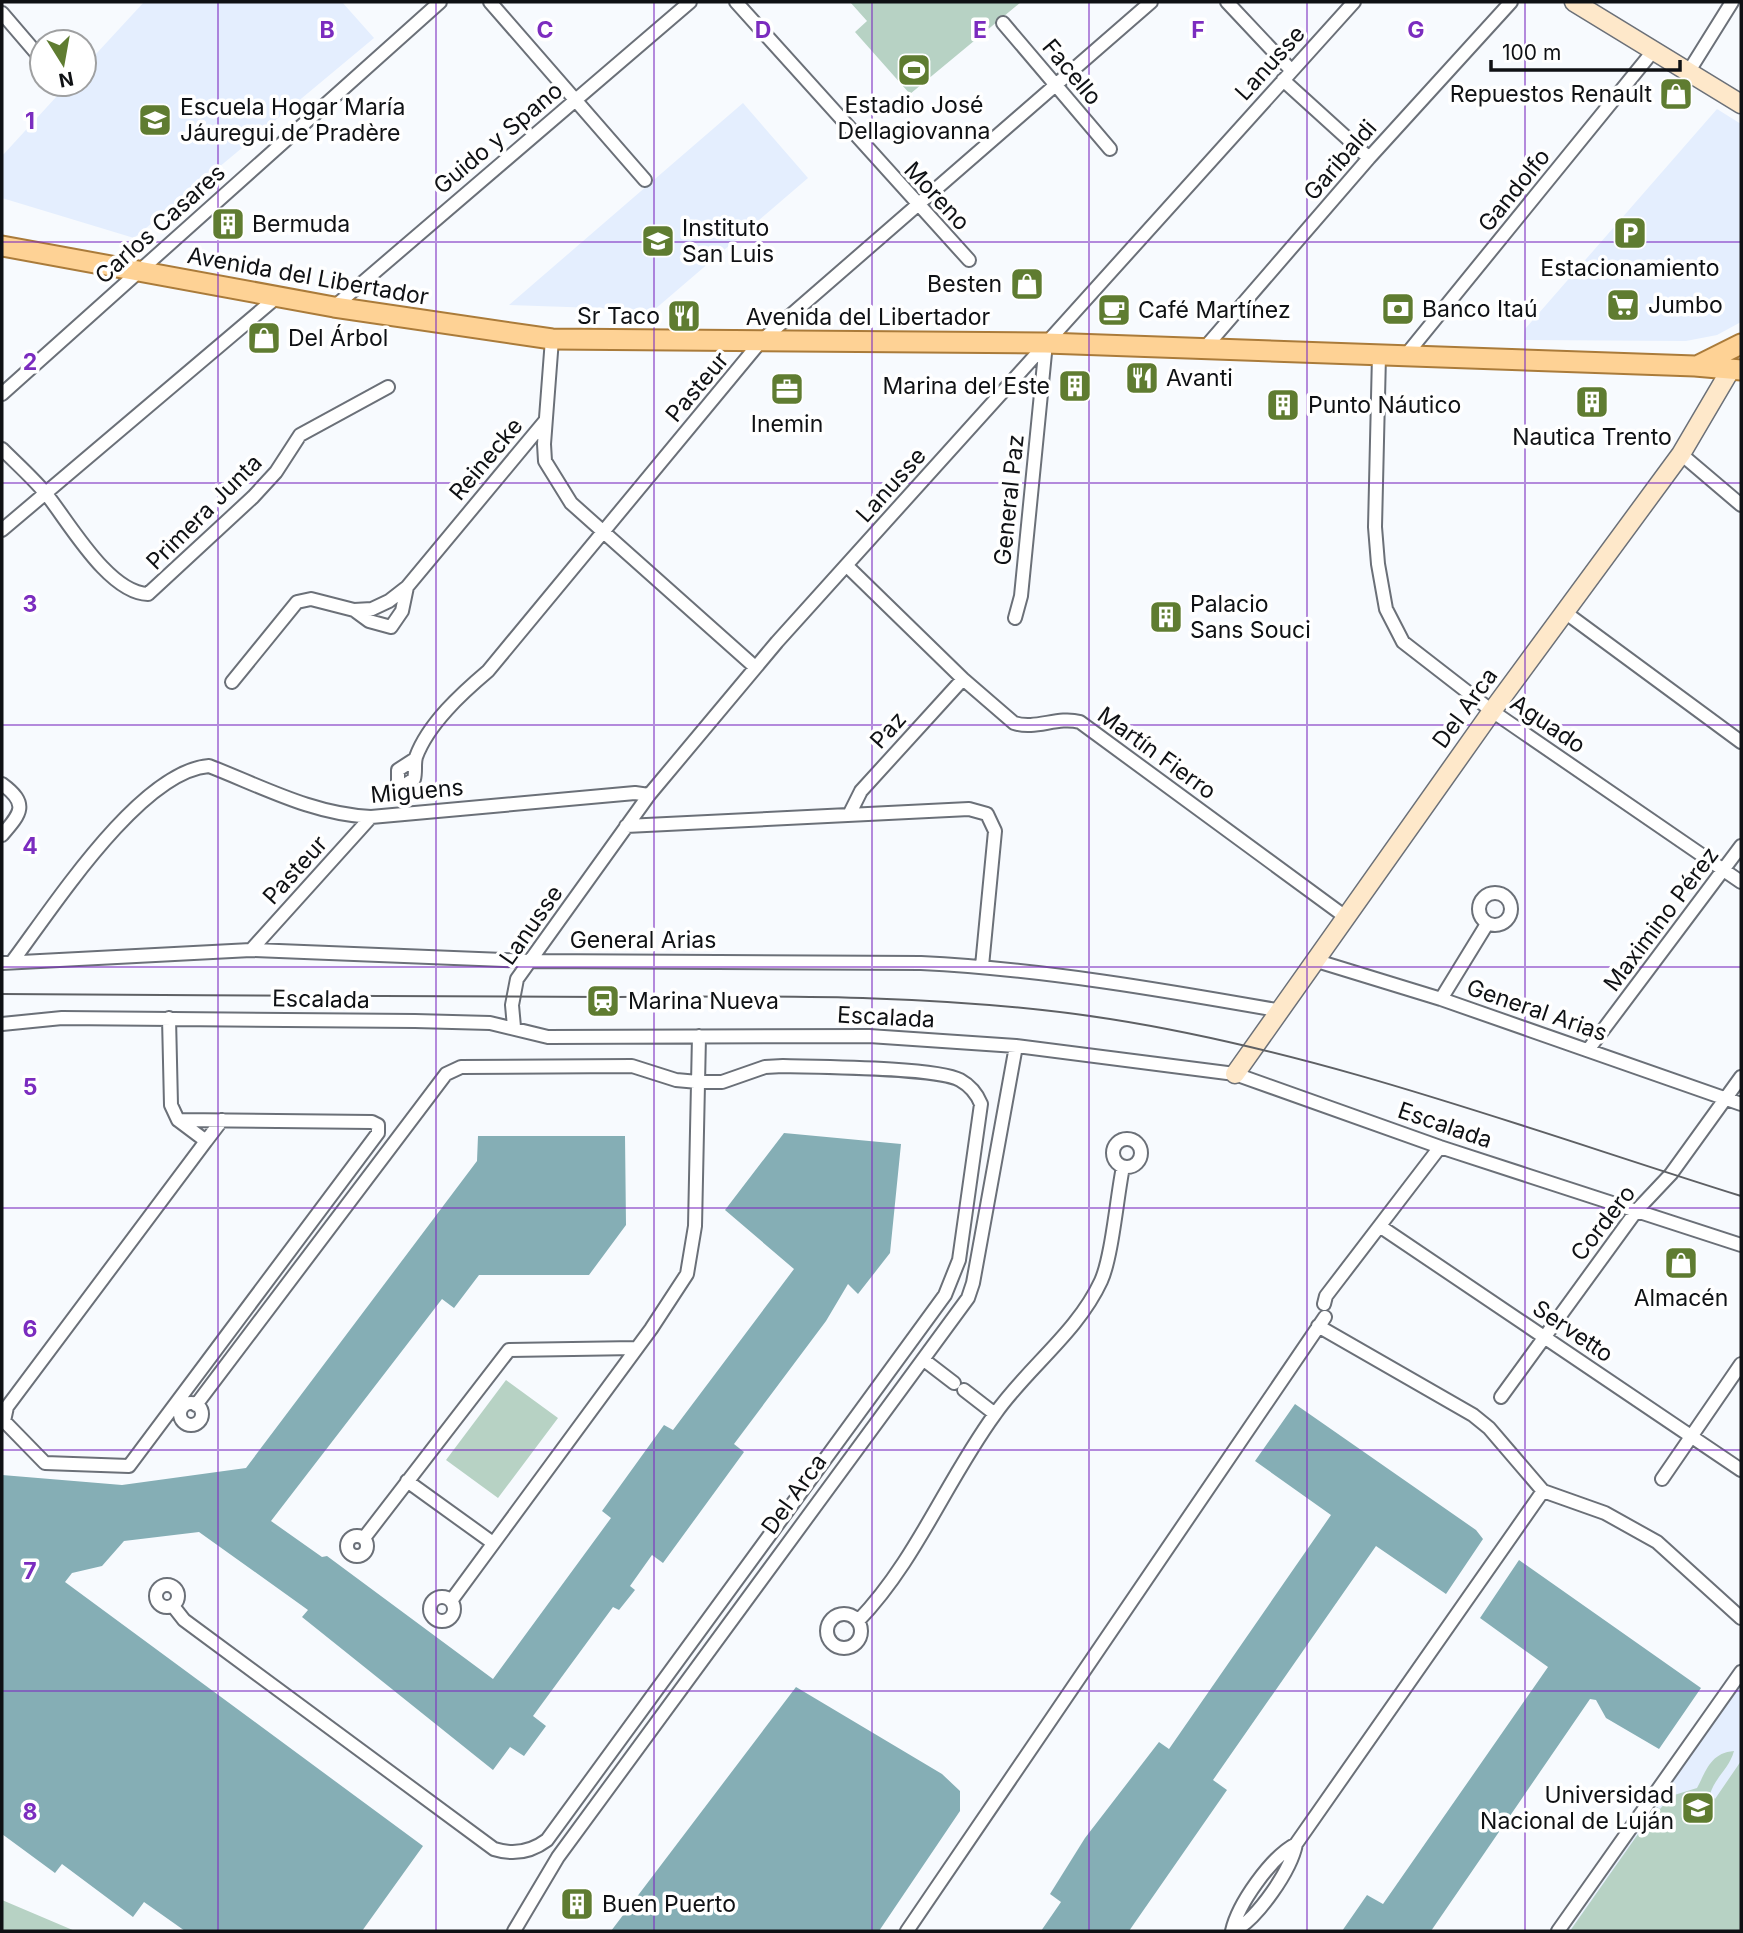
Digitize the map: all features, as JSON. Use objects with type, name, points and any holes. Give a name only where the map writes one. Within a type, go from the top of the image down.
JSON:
[{"type":"main road","name":"Avenida del Libertador","points":[[2,246],[136,273],[334,307],[552,339],[1046,342],[1203,350],[1695,366],[1736,370]]},
{"type":"main road","points":[[1695,366],[1741,344]]},
{"type":"main road","points":[[1736,370],[1741,351]]},
{"type":"street","name":"Carlos Casares","points":[[2,394],[440,2]]},
{"type":"street","points":[[490,2],[645,180]]},
{"type":"street","name":"Guido y Spano","points":[[334,307],[690,2]]},
{"type":"street","name":"Moreno","points":[[736,2],[916,205],[969,260]]},
{"type":"street","name":"Pasteur","points":[[415,759],[434,727],[468,687],[488,671],[761,341],[1151,2]]},
{"type":"street","points":[[1227,2],[1287,75],[1369,158]]},
{"type":"street","name":"Lanusse","points":[[514,1027],[512,996],[517,979],[649,795],[755,667],[1354,2]]},
{"type":"street","name":"Garibaldi","points":[[1203,350],[1369,158],[1511,2]]},
{"type":"street","points":[[1574,2],[1741,104]]},
{"type":"street","points":[[1689,71],[1732,2]]},
{"type":"street","points":[[2,13],[28,43]]},
{"type":"street","name":"Facello","points":[[1003,23],[1110,149]]},
{"type":"street","name":"Gandolfo","points":[[1406,355],[1654,50]]},
{"type":"street","points":[[2,530],[277,297]]},
{"type":"street","name":"Reinecke","points":[[232,682],[297,601],[312,599],[354,610],[372,610],[407,587],[545,421],[552,339]]},
{"type":"street","name":"General Paz","points":[[1015,618],[1021,596],[1046,342]]},
{"type":"street","name":"Aguado","points":[[1380,355],[1375,527],[1386,609],[1403,642],[1492,711],[1741,882]]},
{"type":"street","name":"Del Arca","points":[[1236,1074],[1492,711],[1681,454],[1736,370]]},
{"type":"street","name":"Primera Junta","points":[[2,449],[45,493],[105,569],[136,593],[148,594],[253,497],[276,472],[300,435],[388,387]]},
{"type":"street","points":[[545,421],[545,461],[555,482],[571,503],[755,667]]},
{"type":"street","points":[[1681,454],[1741,505]]},
{"type":"street","name":"Martín Fierro","points":[[847,566],[963,679],[1014,723],[1023,726],[1069,719],[1080,722],[1347,918]]},
{"type":"street","name":"Reinecke","points":[[354,610],[369,621],[391,627],[402,611],[407,587]]},
{"type":"street","points":[[1566,613],[1741,742]]},
{"type":"street","name":"Paz","points":[[850,814],[860,791],[963,679]]},
{"type":"street","name":"Miguens","points":[[7,962],[136,806],[160,785],[197,767],[209,766],[303,806],[345,816],[370,817],[622,794],[649,795]]},
{"type":"street","points":[[2,784],[16,794],[20,805],[18,816],[2,835]]},
{"type":"street","points":[[626,825],[969,809],[987,814],[995,831],[982,966]]},
{"type":"street","name":"Pasteur","points":[[251,950],[370,817]]},
{"type":"street","name":"Maximino Pérez","points":[[1588,1050],[1741,846]]},
{"type":"street","points":[[1441,999],[1487,924]]},
{"type":"street","name":"General Arias","points":[[7,962],[251,950],[531,961],[908,962],[982,966],[1162,990],[1282,1011]]},
{"type":"street","name":"General Arias","points":[[1317,961],[1441,999],[1741,1104]]},
{"type":"street","name":"Escalada","points":[[2,1024],[62,1018],[415,1021],[514,1027],[548,1037],[869,1036],[1016,1046],[1236,1074],[1440,1147],[1741,1245]]},
{"type":"street","points":[[169,1018],[171,1105],[178,1120],[206,1141]]},
{"type":"street","points":[[451,1601],[687,1275],[693,1252],[699,1035]]},
{"type":"street","name":"Del Arca","points":[[514,1931],[558,1857],[968,1298],[973,1283],[1016,1046]]},
{"type":"street","points":[[173,1606],[184,1620],[494,1849],[519,1852],[534,1849],[547,1840],[945,1295],[959,1260],[981,1116],[978,1096],[960,1080],[929,1073],[783,1066],[765,1067],[734,1079],[698,1082],[676,1080],[632,1066],[461,1067],[446,1074],[197,1405]]},
{"type":"street","name":"Cordero","points":[[1501,1397],[1637,1210],[1671,1174],[1741,1077]]},
{"type":"street","points":[[178,1120],[222,1120],[372,1122],[377,1125],[378,1133],[130,1466],[45,1463],[4,1421],[7,1408],[222,1120]]},
{"type":"street","points":[[907,1931],[1322,1316],[1326,1296],[1440,1147]]},
{"type":"street","points":[[858,1621],[892,1582],[995,1414],[1046,1358],[1102,1279],[1123,1167]]},
{"type":"street","name":"Servetto","points":[[1381,1227],[1741,1470]]},
{"type":"street","points":[[1322,1316],[1473,1415],[1489,1428],[1543,1490],[1605,1513],[1657,1542],[1741,1618]]},
{"type":"street","points":[[364,1538],[509,1350],[636,1348]]},
{"type":"street","points":[[924,1360],[995,1414]]},
{"type":"street","points":[[1661,1479],[1741,1364]]},
{"type":"street","points":[[407,1480],[493,1543]]},
{"type":"street","points":[[1233,1931],[1247,1924],[1293,1861],[1296,1844],[1543,1490]]},
{"type":"street","points":[[1558,1931],[1741,1672]]},
{"type":"shaded area","name":"Escuela Hogar María Jáuregui de Pradère","points":[[144,2],[342,2],[374,38],[134,238],[2,198],[2,156],[55,98],[98,98],[98,52]]},
{"type":"shaded area","name":"Instituto San Luis","points":[[743,103],[808,178],[654,310],[509,305]]},
{"type":"shaded area","points":[[1717,109],[1741,124],[1741,322],[1717,335],[1686,341],[1524,340],[1525,329]]},
{"type":"shaded area","points":[[784,1133],[901,1144],[890,1253],[858,1294],[848,1284],[826,1321],[734,1444],[744,1452],[663,1563],[652,1555],[630,1586],[635,1590],[619,1610],[613,1607],[533,1716],[546,1726],[524,1756],[510,1747],[493,1770],[302,1617],[308,1610],[199,1532],[124,1541],[102,1566],[72,1573],[65,1582],[423,1846],[362,1931],[185,1931],[144,1902],[133,1917],[62,1864],[55,1873],[2,1834],[2,1475],[122,1485],[246,1468],[477,1161],[478,1136],[625,1136],[626,1225],[589,1275],[479,1275],[454,1308],[442,1299],[271,1521],[322,1557],[327,1556],[493,1679],[611,1518],[602,1511],[664,1425],[673,1430],[794,1269],[725,1210]]},
{"type":"shaded area","points":[[1295,1404],[1476,1530],[1483,1539],[1446,1594],[1376,1546],[1213,1780],[1227,1790],[1129,1931],[1041,1931],[1061,1902],[1050,1894],[1085,1838],[1159,1742],[1169,1749],[1331,1515],[1255,1461]]},
{"type":"shaded area","points":[[1519,1560],[1701,1688],[1659,1749],[1606,1718],[1596,1700],[1590,1699],[1431,1931],[1342,1931],[1367,1895],[1383,1904],[1548,1667],[1480,1618]]},
{"type":"shaded area","name":"Universidad Nacional de Luján","points":[[1741,1684],[1741,1931],[1569,1931]]},
{"type":"shaded area","points":[[796,1687],[942,1774],[960,1791],[960,1811],[879,1931],[611,1931]]},
{"type":"green space","name":"Estadio José Dellagiovanna","points":[[850,2],[1021,2],[910,94],[855,32],[867,21]]},
{"type":"green space","points":[[506,1380],[558,1418],[498,1498],[446,1460]]},
{"type":"green space","name":"Universidad Nacional de Luján","points":[[1734,1751],[1710,1794],[1715,1799],[1741,1761],[1741,1931],[1570,1931],[1657,1807],[1660,1809],[1671,1796],[1697,1788],[1715,1759],[1726,1752]]},
{"type":"green space","points":[[2,1900],[75,1931],[2,1931]]},
{"type":"tram line","points":[[2,994],[858,998],[984,1004],[1047,1011],[1191,1034],[1350,1073],[1507,1120],[1741,1196]]},
{"type":"place","name":"Estadio José Dellagiovanna","points":[[914,70]]},
{"type":"place","name":"Repuestos Renault","points":[[1676,94]]},
{"type":"place","name":"Escuela Hogar María Jáuregui de Pradère","points":[[155,120]]},
{"type":"place","name":"Bermuda","points":[[228,224]]},
{"type":"place","name":"Estacionamiento","points":[[1630,233]]},
{"type":"place","name":"Instituto San Luis","points":[[658,241]]},
{"type":"place","name":"Besten","points":[[1027,284]]},
{"type":"place","name":"Jumbo","points":[[1623,305]]},
{"type":"place","name":"Banco Itaú","points":[[1398,309]]},
{"type":"place","name":"Café Martínez","points":[[1114,310]]},
{"type":"place","name":"Sr Taco","points":[[684,316]]},
{"type":"place","name":"Del Árbol","points":[[264,338]]},
{"type":"place","name":"Avanti","points":[[1142,378]]},
{"type":"place","name":"Marina del Este","points":[[1075,386]]},
{"type":"place","name":"Inemin","points":[[787,389]]},
{"type":"place","name":"Nautica Trento","points":[[1592,402]]},
{"type":"place","name":"Punto Náutico","points":[[1283,405]]},
{"type":"place","name":"Palacio Sans Souci","points":[[1166,617]]},
{"type":"place","name":"Marina Nueva","points":[[603,1001]]},
{"type":"place","name":"Almacén","points":[[1681,1263]]},
{"type":"place","name":"Universidad Nacional de Luján","points":[[1698,1808]]},
{"type":"place","name":"Buen Puerto","points":[[577,1904]]}]
